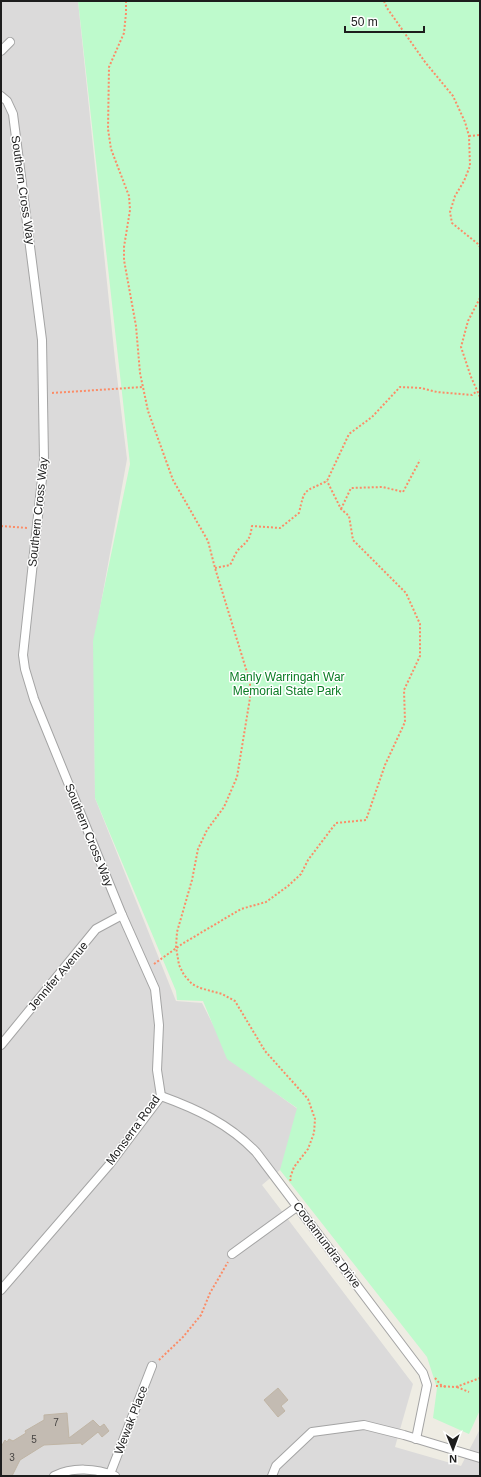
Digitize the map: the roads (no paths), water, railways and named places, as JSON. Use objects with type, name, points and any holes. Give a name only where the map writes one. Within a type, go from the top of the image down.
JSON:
[{"type":"street","points":[[1,50],[10,42]]},
{"type":"street","name":"Southern Cross Way","points":[[1,96],[7,101],[13,114],[42,340],[44,460],[23,655],[25,669],[34,699],[122,915]]},
{"type":"street","name":"Monserra Road","points":[[1,1290],[109,1165],[161,1096],[157,1070],[160,1024],[155,989],[122,915]]},
{"type":"street","name":"Jennifer Avenue","points":[[1,1045],[96,930],[122,915]]},
{"type":"street","name":"Cootamundra Drive","points":[[161,1096],[192,1107],[215,1119],[242,1137],[256,1152],[298,1206],[423,1373],[427,1385],[416,1439]]},
{"type":"street","points":[[232,1254],[298,1206]]},
{"type":"street","name":"Wewak Place","points":[[112,1475],[152,1366]]},
{"type":"street","points":[[272,1476],[276,1466],[312,1432],[364,1425],[404,1435],[480,1458]]},
{"type":"street","points":[[54,1476],[60,1473],[76,1470],[100,1471],[112,1475]]},
{"type":"park label","name":"Manly Warringah War Memorial State Park","points":[[287,684]]}]
